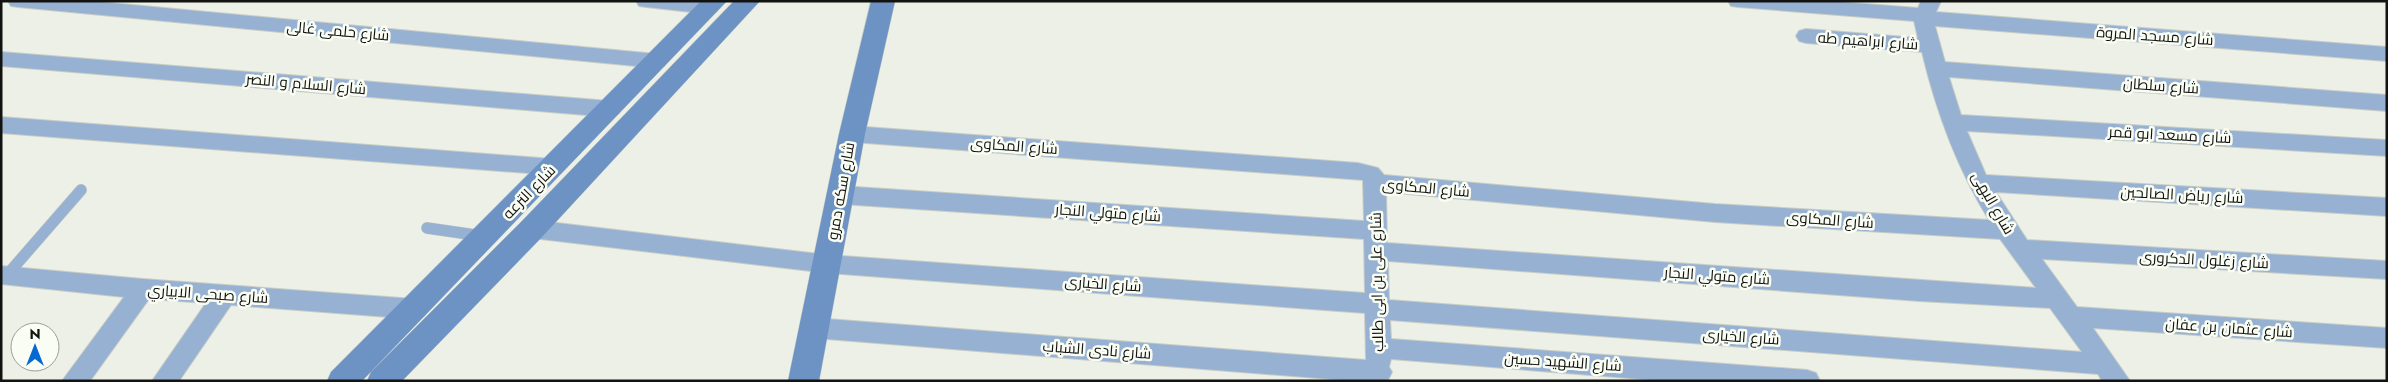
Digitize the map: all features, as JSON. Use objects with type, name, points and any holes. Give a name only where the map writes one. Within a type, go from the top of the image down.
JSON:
[{"type":"main road","name":"شارع الترعه","points":[[382,381],[532,229],[748,1]]},
{"type":"main road","name":"شارع سكه دمرو","points":[[803,381],[828,264],[852,134],[883,1]]},
{"type":"main road","name":"شارع الترعه","points":[[342,381],[415,309],[712,4]]},
{"type":"street","name":"شارع حلمى غالى","points":[[18,1],[657,61]]},
{"type":"street","points":[[646,1],[712,4]]},
{"type":"street","name":"شارع مسجد المروة","points":[[1738,1],[1926,11],[2387,54]]},
{"type":"street","name":"شارع البهى","points":[[1926,11],[1930,46],[1936,69],[1953,122],[1978,183],[2007,230],[2111,373]]},
{"type":"street","name":"شارع ابراهيم طه","points":[[1806,36],[1930,46]]},
{"type":"street","name":"شارع السلام و النصر","points":[[1,60],[610,109]]},
{"type":"street","name":"شارع سلطان","points":[[1936,69],[2387,103]]},
{"type":"street","name":"شارع مسعد ابو قمر","points":[[1953,122],[2387,148]]},
{"type":"street","points":[[1,125],[553,167]]},
{"type":"street","name":"شارع المكاوى","points":[[852,134],[1358,171],[1370,174],[1374,178],[1374,183],[1715,213],[2007,230]]},
{"type":"street","name":"شارع على بن ابى طالب","points":[[1374,183],[1379,377]]},
{"type":"street","name":"شارع رياض الصالحين","points":[[1978,183],[2387,207]]},
{"type":"street","name":"شارع متولي النجار","points":[[841,195],[1376,241],[1918,291],[2065,308]]},
{"type":"street","name":"شارع الخيارى","points":[[532,229],[828,264],[1377,306],[2111,373]]},
{"type":"street","name":"شارع زغلول الدكرورى","points":[[2021,249],[2387,270]]},
{"type":"street","name":"شارع صبحى الابياري","points":[[4,275],[143,289],[415,309]]},
{"type":"street","points":[[74,381],[143,289]]},
{"type":"street","points":[[165,381],[226,295]]},
{"type":"street","name":"شارع عثمان بن عفان","points":[[2065,308],[2387,338]]},
{"type":"street","name":"شارع نادى الشباب","points":[[814,328],[1379,377]]},
{"type":"street","name":"شارع الشهيد حسين","points":[[1379,348],[1807,381]]},
{"type":"lane","points":[[4,275],[81,190]]},
{"type":"lane","points":[[427,228],[485,237]]}]
